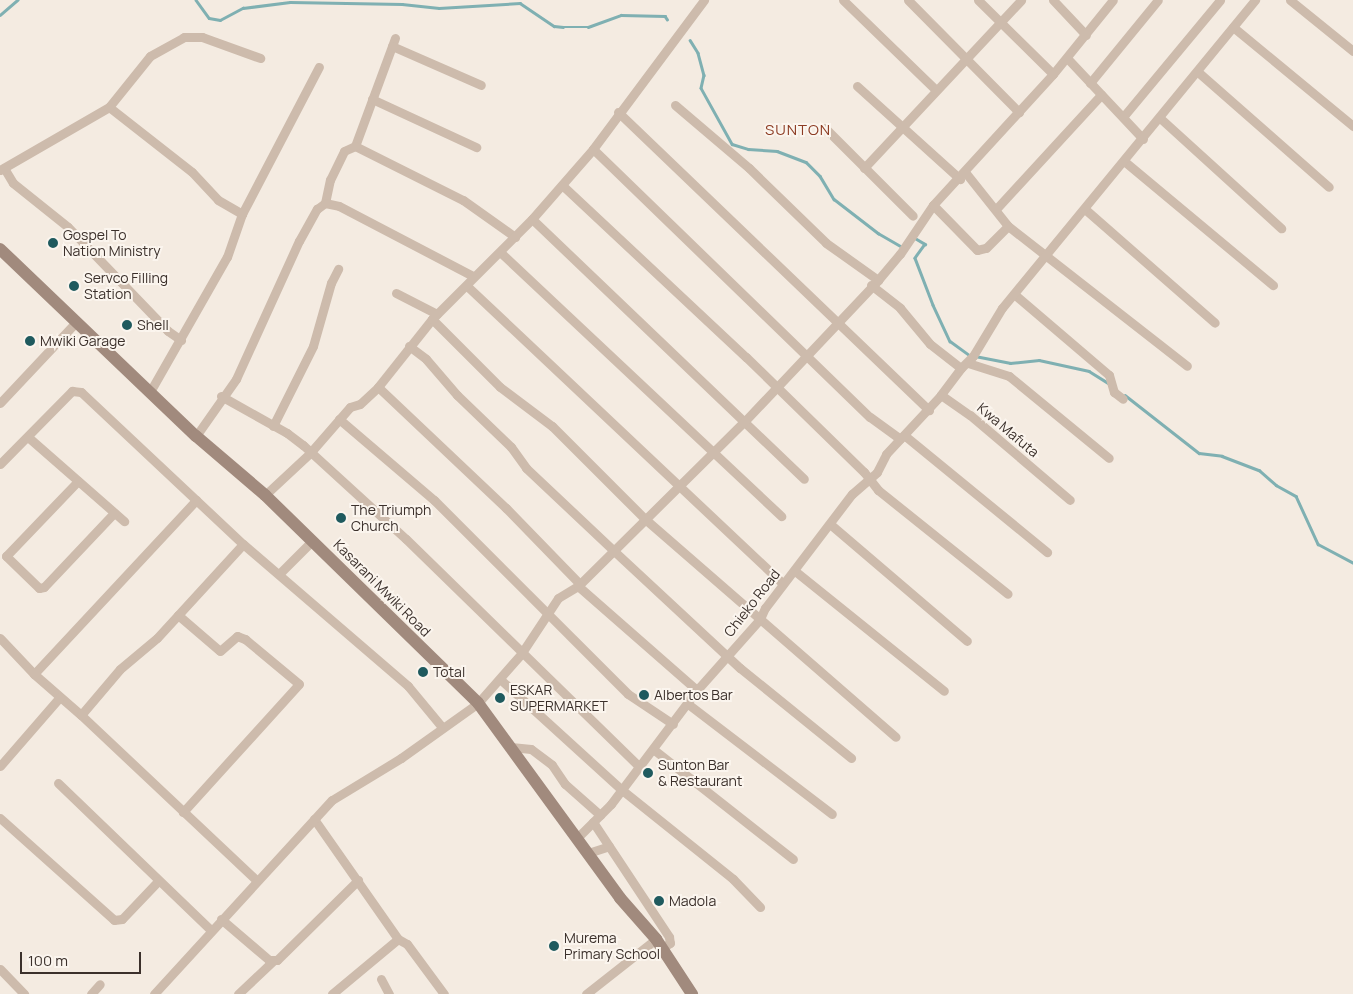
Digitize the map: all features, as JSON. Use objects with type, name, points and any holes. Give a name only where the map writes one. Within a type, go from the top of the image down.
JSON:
[{"type":"main road","name":"Kasarani Mwiki Road","points":[[0,249],[76,323],[151,390],[196,436],[265,495],[478,703],[620,898],[659,944],[692,994]]},
{"type":"street","points":[[265,495],[310,453],[339,419],[378,387],[434,316],[467,286],[473,276],[532,219],[593,149],[618,112],[704,0]]},
{"type":"street","points":[[843,0],[936,90]]},
{"type":"street","points":[[908,0],[1019,112]]},
{"type":"street","points":[[978,0],[1053,74]]},
{"type":"street","points":[[864,168],[903,127],[964,57],[1021,0]]},
{"type":"street","points":[[1053,0],[1086,35]]},
{"type":"street","points":[[154,994],[256,880],[332,800],[401,758],[478,703],[501,680],[521,654],[544,614],[558,598],[579,584],[614,551],[712,451],[743,423],[837,322],[900,254],[933,205],[1053,74],[1114,0]]},
{"type":"street","points":[[1090,83],[1158,0]]},
{"type":"street","points":[[1123,118],[1220,0]]},
{"type":"street","points":[[618,112],[929,410],[969,360],[1014,294],[1086,210],[1255,0]]},
{"type":"street","points":[[1290,0],[1353,51]]},
{"type":"street","points":[[1233,28],[1353,126]]},
{"type":"street","points":[[181,340],[168,331],[68,227],[13,184],[2,169],[109,107],[150,56],[184,36],[202,37],[260,58]]},
{"type":"street","points":[[196,436],[221,396],[236,379],[298,241],[317,209],[325,203],[330,180],[344,151],[355,146],[393,42],[481,85]]},
{"type":"street","points":[[1067,58],[1143,139]]},
{"type":"street","points":[[151,390],[227,257],[242,214],[319,67]]},
{"type":"street","points":[[1198,72],[1329,187]]},
{"type":"street","points":[[857,86],[903,127],[962,175],[996,208],[1008,226],[1187,366]]},
{"type":"street","points":[[996,208],[1100,95]]},
{"type":"street","points":[[372,98],[476,147]]},
{"type":"street","points":[[675,105],[749,168],[826,243],[874,282],[900,308],[930,344],[1009,376],[1109,458]]},
{"type":"street","points":[[109,107],[192,172],[218,200],[242,214]]},
{"type":"street","points":[[1160,118],[1281,228]]},
{"type":"street","points":[[824,128],[913,216]]},
{"type":"street","points":[[355,146],[463,200],[515,237]]},
{"type":"street","points":[[593,149],[870,417],[902,437],[1048,552]]},
{"type":"street","points":[[1124,161],[1273,285]]},
{"type":"street","points":[[562,185],[776,387],[892,502],[1008,594]]},
{"type":"street","points":[[325,203],[339,206],[473,276]]},
{"type":"street","points":[[933,205],[977,250],[986,248],[1008,226]]},
{"type":"street","points":[[1086,210],[1215,324]]},
{"type":"street","points":[[532,219],[743,423],[804,479]]},
{"type":"street","points":[[500,252],[781,516]]},
{"type":"street","points":[[274,426],[313,346],[331,283],[338,269]]},
{"type":"street","points":[[467,286],[783,584]]},
{"type":"street","points":[[396,293],[434,316],[500,387],[552,426],[645,519],[896,737]]},
{"type":"street","points":[[1014,294],[1109,374],[1114,392],[1123,399]]},
{"type":"street","points":[[0,403],[76,323]]},
{"type":"street","points":[[409,346],[426,359],[457,395],[511,447],[526,468],[614,551],[728,656],[851,758]]},
{"type":"street","points":[[378,387],[500,502],[579,584],[697,690]]},
{"type":"street","points":[[0,464],[72,391],[77,390],[243,544],[408,686],[442,727]]},
{"type":"street","name":"Kwa Mafuta","points":[[941,395],[970,415],[1070,500]]},
{"type":"street","points":[[221,396],[274,426],[310,453],[406,539],[521,654],[639,766]]},
{"type":"street","name":"Chieko Road","points":[[577,838],[622,790],[697,690],[760,619],[783,584],[795,571],[860,484],[869,479],[902,437],[929,410]]},
{"type":"street","points":[[339,419],[434,500],[544,614],[628,694],[673,724]]},
{"type":"street","points":[[28,437],[124,521]]},
{"type":"street","points":[[78,481],[6,556],[39,588],[44,587],[114,513]]},
{"type":"street","points":[[34,674],[196,500]]},
{"type":"street","points":[[830,524],[967,641]]},
{"type":"street","points":[[279,574],[312,541]]},
{"type":"street","points":[[81,715],[120,669],[151,644],[243,544]]},
{"type":"street","points":[[795,571],[944,691]]},
{"type":"street","points":[[178,615],[220,651],[237,636],[245,639],[299,684],[183,812]]},
{"type":"street","points":[[0,638],[34,674],[81,715],[256,880]]},
{"type":"street","points":[[501,680],[622,790],[733,879],[760,907]]},
{"type":"street","points":[[0,766],[60,698]]},
{"type":"street","points":[[688,704],[832,814]]},
{"type":"street","points":[[511,747],[531,749],[552,766],[565,784],[600,815]]},
{"type":"street","points":[[653,749],[793,859]]},
{"type":"street","points":[[58,783],[211,930]]},
{"type":"street","points":[[0,818],[114,920],[122,919],[158,881]]},
{"type":"street","points":[[314,818],[398,939],[407,944],[444,994]]},
{"type":"street","points":[[586,994],[659,944],[671,940],[644,902],[593,822]]},
{"type":"street","points":[[588,853],[609,846]]},
{"type":"street","points":[[238,994],[273,961],[289,950],[358,880]]},
{"type":"street","points":[[620,898],[633,885]]},
{"type":"street","points":[[632,911],[644,902]]},
{"type":"street","points":[[221,919],[273,961]]},
{"type":"street","points":[[332,994],[398,939]]},
{"type":"street","points":[[0,969],[24,994]]},
{"type":"street","points":[[381,979],[389,994]]},
{"type":"street","points":[[91,994],[100,984]]},
{"type":"waterway","points":[[0,15],[17,0]]},
{"type":"waterway","points":[[196,0],[209,18],[220,20],[243,8],[290,2],[402,4],[439,8],[520,3],[554,26],[563,27],[588,27],[621,15],[665,16],[667,19]]},
{"type":"waterway","points":[[690,40],[698,53],[704,75],[701,88],[732,144],[748,149],[777,151],[806,162],[820,176],[834,199],[878,233],[902,247]]},
{"type":"waterway","points":[[915,238],[925,244],[915,258],[933,305],[950,341],[969,355]]},
{"type":"waterway","points":[[975,356],[1010,363],[1039,360],[1089,371],[1108,383]]},
{"type":"waterway","points":[[1125,395],[1199,453],[1222,456],[1259,470],[1276,485],[1296,496],[1318,544],[1353,563]]},
{"type":"place","name":"Gospel To Nation Ministry","points":[[53,243]]},
{"type":"place","name":"Servco Filling Station","points":[[74,286]]},
{"type":"place","name":"Shell","points":[[127,325]]},
{"type":"place","name":"Mwiki Garage","points":[[30,341]]},
{"type":"place","name":"The Triumph Church","points":[[341,518]]},
{"type":"place","name":"Total","points":[[423,672]]},
{"type":"place","name":"Albertos Bar","points":[[644,695]]},
{"type":"place","name":"ESKAR SUPERMARKET","points":[[500,698]]},
{"type":"place","name":"Sunton Bar & Restaurant","points":[[648,773]]},
{"type":"place","name":"Madola","points":[[659,901]]},
{"type":"place","name":"Murema Primary School","points":[[554,946]]},
{"type":"district","name":"SUNTON","points":[[798,130]]}]
